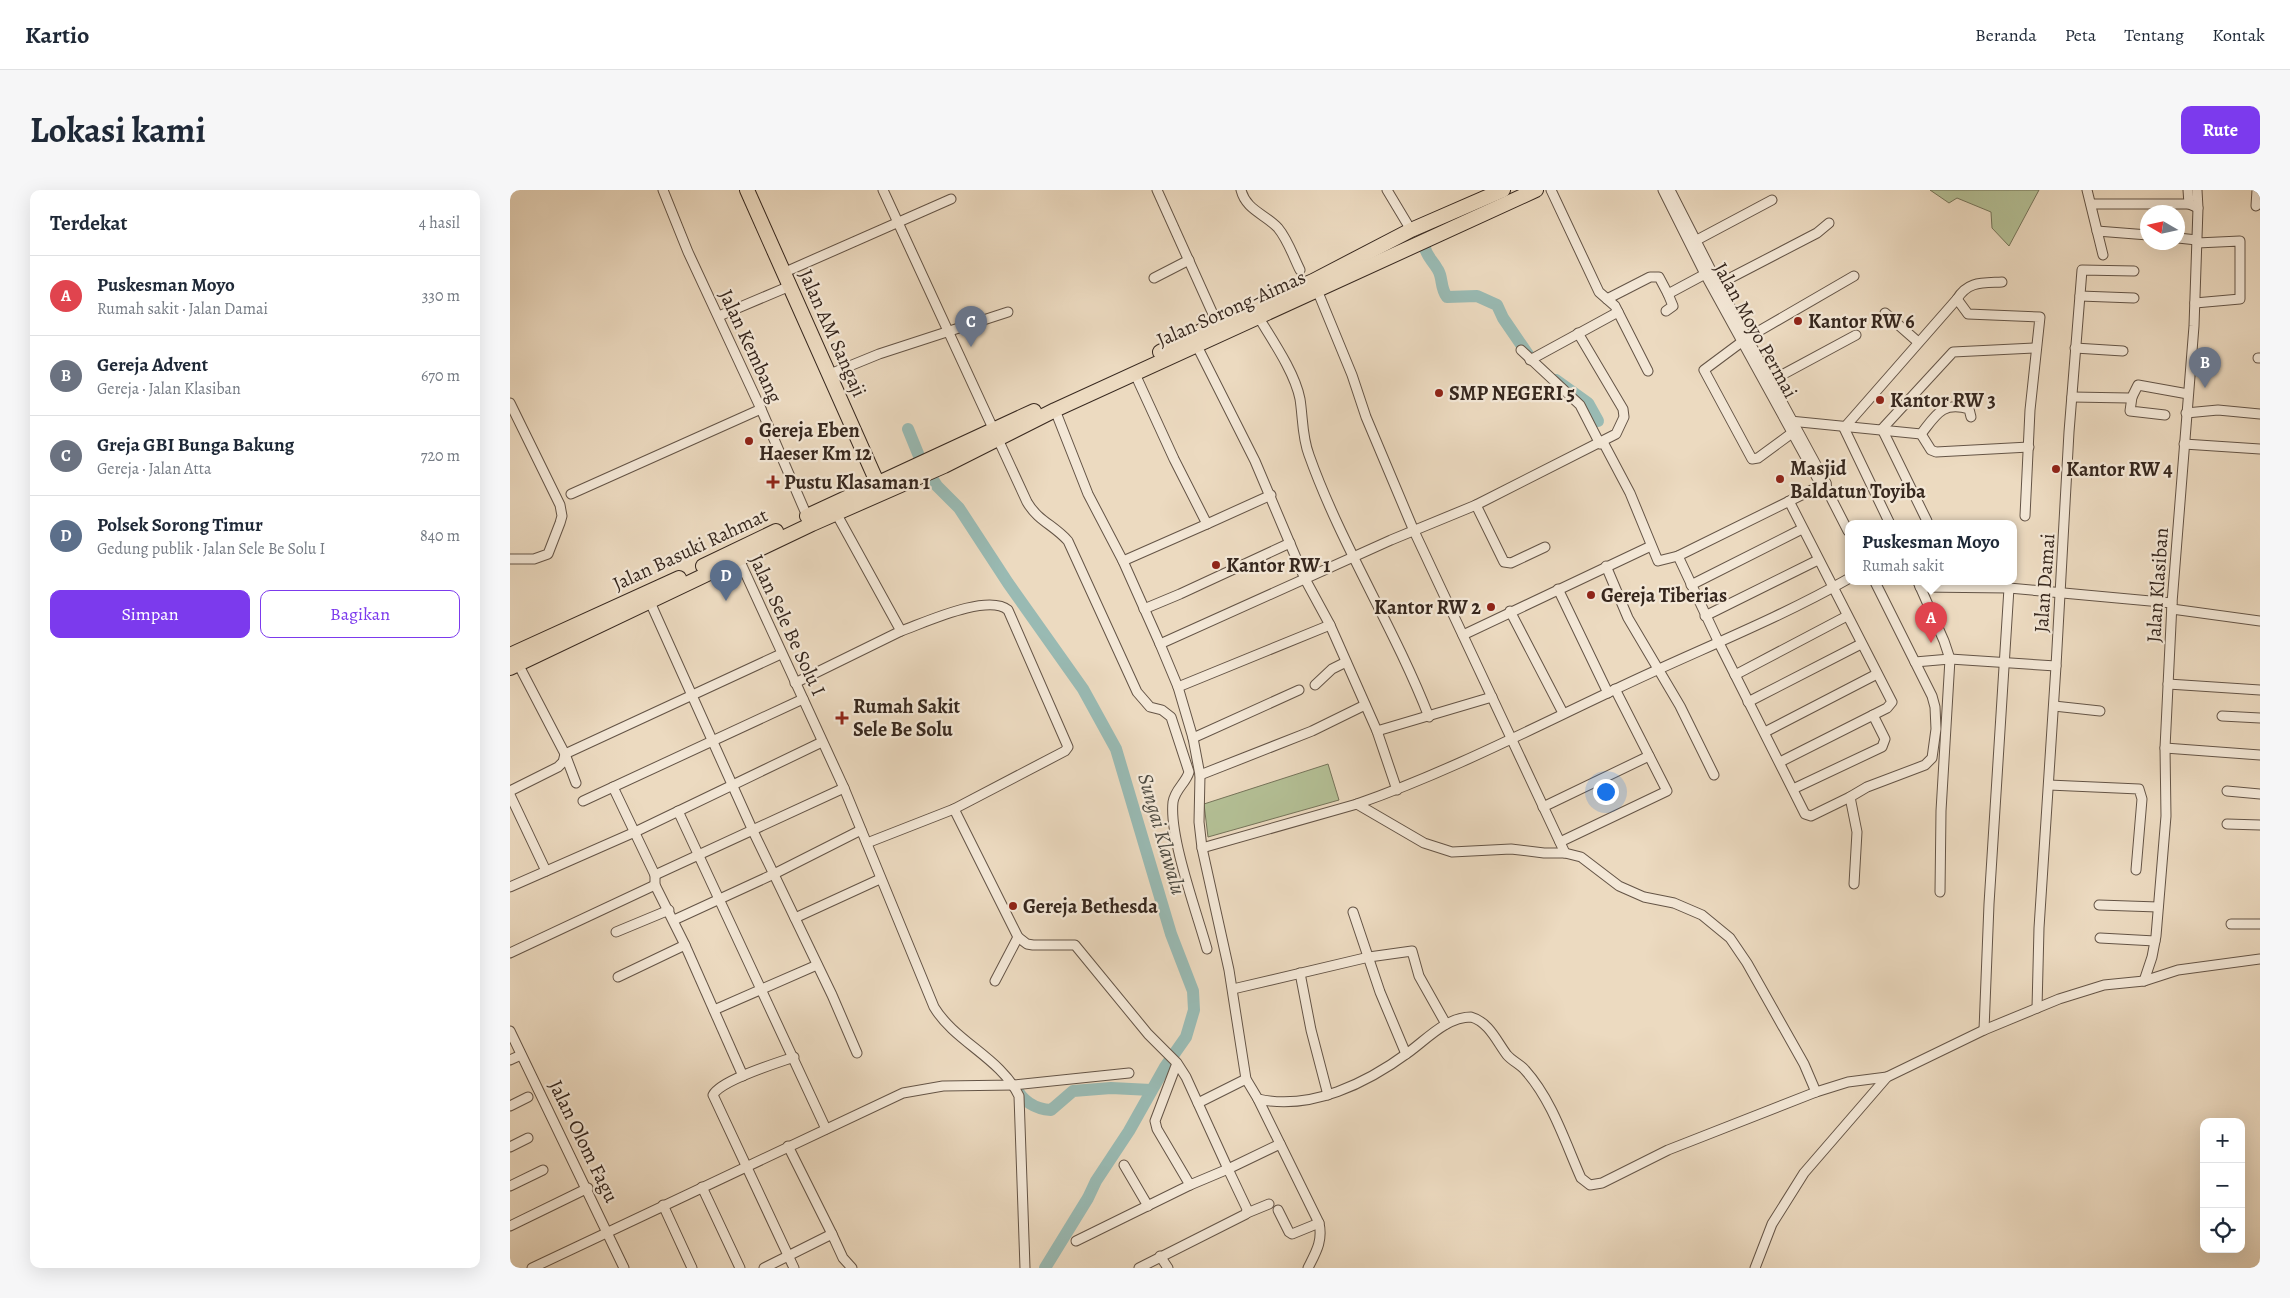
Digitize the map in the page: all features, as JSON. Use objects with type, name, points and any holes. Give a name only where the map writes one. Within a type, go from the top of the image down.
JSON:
[{"type":"highway","name":"Jalan AM Sangaji","points":[[748,190],[880,488]]},
{"type":"highway","name":"Jalan Sorong-Aimas","points":[[916,473],[1259,318],[1411,230],[1503,190]]},
{"type":"highway","name":"Jalan Sorong-Aimas","points":[[995,436],[1218,323],[1372,264],[1536,190]]},
{"type":"highway","name":"Jalan Basuki Rahmat","points":[[512,658],[650,602],[807,516],[916,473]]},
{"type":"highway","name":"Jalan Basuki Rahmat","points":[[512,658],[737,555],[836,513],[880,488]]},
{"type":"street","name":"Jalan Kembang","points":[[663,190],[688,252],[761,409],[807,516]]},
{"type":"street","points":[[883,190],[995,436],[1034,514],[1068,541],[1137,692],[1150,707],[1167,712],[1174,722],[1189,772],[1178,787],[1173,802],[1175,832],[1207,949]]},
{"type":"street","points":[[1157,190],[1218,323]]},
{"type":"street","points":[[1241,190],[1243,199],[1249,206],[1279,230],[1300,270]]},
{"type":"street","points":[[1387,190],[1411,230]]},
{"type":"street","points":[[1551,190],[1599,292],[1618,312],[1648,371]]},
{"type":"street","name":"Jalan Moyo Permai","points":[[1663,190],[1825,486]]},
{"type":"street","name":"Jalan Moyo Permai","points":[[1670,190],[1695,241],[1708,273]]},
{"type":"street","points":[[2087,190],[2103,255]]},
{"type":"street","points":[[2188,190],[2189,204]]},
{"type":"street","name":"Jalan Klasiban","points":[[2144,981],[2155,941],[2167,788],[2165,748],[2168,684],[2172,606],[2195,303],[2197,190]]},
{"type":"street","points":[[2256,206],[2258,190]]},
{"type":"street","points":[[784,273],[951,199]]},
{"type":"street","points":[[1695,241],[1772,200]]},
{"type":"street","points":[[2091,204],[2189,204],[2198,208]]},
{"type":"street","points":[[1715,286],[1817,233],[1829,223]]},
{"type":"street","points":[[2097,231],[2140,234]]},
{"type":"street","points":[[2185,239],[2197,242],[2240,241],[2240,299],[2195,303]]},
{"type":"street","points":[[1154,278],[1188,260]]},
{"type":"street","name":"Jalan Damai","points":[[2037,1008],[2060,592],[2075,348],[2082,270],[2134,271]]},
{"type":"street","points":[[1668,294],[1708,273]]},
{"type":"street","points":[[1607,299],[1656,276],[1661,280],[1673,306],[1666,311]]},
{"type":"street","points":[[1792,433],[1754,459],[1750,457],[1704,370],[1744,340],[1854,276]]},
{"type":"street","points":[[1844,428],[1957,299],[1962,290],[1972,283],[2002,282]]},
{"type":"street","points":[[719,316],[790,286]]},
{"type":"street","points":[[1316,286],[1366,417],[1414,531],[1565,853]]},
{"type":"street","points":[[2080,296],[2134,298]]},
{"type":"street","points":[[1957,299],[1966,312],[1973,314],[2038,316],[2040,320],[2036,348],[2025,516]]},
{"type":"street","points":[[830,374],[879,354],[1008,312]]},
{"type":"street","points":[[1532,359],[1618,312]]},
{"type":"street","points":[[1885,313],[1918,342]]},
{"type":"street","points":[[1259,318],[1278,350],[1300,398],[1302,430],[1308,454],[1354,557],[1411,674],[1429,717]]},
{"type":"street","points":[[1160,644],[1305,578],[1476,505],[1566,458],[1602,443],[1616,434],[1624,414],[1601,370],[1578,333]]},
{"type":"street","points":[[1768,383],[1856,335]]},
{"type":"street","points":[[1197,346],[1271,495],[1305,578],[1330,625],[1377,731],[1397,790]]},
{"type":"street","points":[[1882,432],[1953,352],[2036,348]]},
{"type":"street","points":[[2075,348],[2124,351]]},
{"type":"street","points":[[1521,350],[1580,405],[1630,493],[1658,561],[1678,556],[1788,501],[1825,486],[1845,526]]},
{"type":"street","points":[[1135,374],[1174,459],[1207,524]]},
{"type":"street","points":[[2165,415],[2130,411],[2132,398],[2138,385],[2188,394]]},
{"type":"street","points":[[2072,396],[2132,398]]},
{"type":"street","points":[[510,403],[554,492],[562,516],[548,554],[534,559],[510,560]]},
{"type":"street","points":[[1920,434],[1944,408],[1951,406],[1969,409],[1971,417]]},
{"type":"street","points":[[572,494],[761,409]]},
{"type":"street","points":[[1055,410],[1088,494],[1122,561],[1160,644],[1178,688],[1193,738],[1200,775],[1199,822],[1202,848],[1233,989],[1246,1079],[1258,1099],[1319,1223],[1321,1234],[1319,1245],[1308,1268]]},
{"type":"street","points":[[2186,413],[2218,410],[2260,414]]},
{"type":"street","points":[[1789,421],[1882,432],[1920,434]]},
{"type":"street","name":"Jalan Moyo Permai","points":[[1789,421],[1792,433],[1825,486]]},
{"type":"street","points":[[1844,428],[1888,520]]},
{"type":"street","points":[[1882,432],[1927,520]]},
{"type":"street","points":[[1920,434],[1931,450],[1936,452],[2029,446]]},
{"type":"street","points":[[2184,444],[2260,449]]},
{"type":"street","points":[[1122,561],[1271,495]]},
{"type":"street","points":[[1780,762],[1887,708],[1892,702],[1788,501]]},
{"type":"street","points":[[1476,505],[1504,562],[1511,563],[1545,547]]},
{"type":"street","points":[[836,513],[901,631]]},
{"type":"street","points":[[1691,585],[1802,529]]},
{"type":"street","points":[[1144,609],[1188,591],[1290,543]]},
{"type":"street","points":[[1462,635],[1558,588],[1651,546]]},
{"type":"street","name":"Jalan Sele Be Solu I","points":[[737,555],[844,788],[867,842],[880,879],[940,1017],[1014,1085]]},
{"type":"street","points":[[1678,556],[1705,616],[1805,814],[1809,816],[1850,797],[1867,786],[1925,765],[1938,758]]},
{"type":"street","points":[[1705,616],[1818,560]]},
{"type":"street","points":[[1606,566],[1628,618],[1659,670],[1714,776]]},
{"type":"street","points":[[1202,848],[1357,804],[1397,790],[1719,643],[1845,581]]},
{"type":"street","points":[[1876,585],[1936,707],[1934,752],[1938,758]]},
{"type":"street","points":[[1919,585],[1950,659],[1938,758],[1940,892]]},
{"type":"street","points":[[1942,585],[2060,592],[2172,606],[2260,622]]},
{"type":"street","points":[[1558,588],[1611,691],[1650,756],[1667,791],[1560,842]]},
{"type":"street","points":[[1984,1030],[1988,904],[2009,588]]},
{"type":"street","points":[[650,602],[753,831],[857,1053]]},
{"type":"street","points":[[795,683],[901,631],[983,604],[1003,606],[1008,610],[1067,744],[1065,751],[954,809],[867,842]]},
{"type":"street","points":[[1510,611],[1563,713]]},
{"type":"street","points":[[1735,675],[1847,616]]},
{"type":"street","points":[[1178,688],[1330,625]]},
{"type":"street","points":[[1748,702],[1861,644]]},
{"type":"street","points":[[565,754],[781,654]]},
{"type":"street","points":[[512,658],[565,754],[576,783]]},
{"type":"street","points":[[1915,662],[1950,659],[2056,666]]},
{"type":"street","points":[[1315,685],[1332,670],[1346,662]]},
{"type":"street","points":[[1765,732],[1877,674]]},
{"type":"street","points":[[2168,684],[2260,690]]},
{"type":"street","points":[[1193,738],[1299,690]]},
{"type":"street","points":[[1377,731],[1492,697]]},
{"type":"street","points":[[583,801],[803,699]]},
{"type":"street","points":[[1200,775],[1312,731],[1365,705]]},
{"type":"street","points":[[2054,706],[2100,711]]},
{"type":"street","points":[[1793,790],[1882,747],[1885,739],[1873,714]]},
{"type":"street","points":[[2222,716],[2260,718]]},
{"type":"street","points":[[510,887],[635,832],[822,742]]},
{"type":"street","points":[[2165,748],[2260,755]]},
{"type":"street","points":[[510,791],[558,767],[563,762],[565,754]]},
{"type":"street","points":[[1543,807],[1650,756]]},
{"type":"street","points":[[2049,780],[2139,789],[2142,799],[2136,870]]},
{"type":"street","points":[[614,787],[655,875],[655,885],[674,920],[743,1076]]},
{"type":"street","points":[[655,875],[844,788]]},
{"type":"street","points":[[2227,791],[2260,794]]},
{"type":"street","points":[[510,796],[546,871]]},
{"type":"street","points":[[1850,797],[1857,832],[1854,884]]},
{"type":"street","points":[[1357,804],[1424,842],[1452,852],[1510,848],[1565,853],[1581,857],[1619,886],[1644,897],[1674,903],[1702,915],[1730,938],[1747,963],[1804,1064],[1816,1092]]},
{"type":"street","points":[[954,809],[1018,937],[1027,944],[1034,945],[1075,945],[1148,1034],[1174,1060],[1198,1103],[1247,1213]]},
{"type":"street","points":[[678,811],[826,1129]]},
{"type":"street","points":[[2227,824],[2260,825]]},
{"type":"street","points":[[674,920],[774,874],[861,830]]},
{"type":"street","points":[[795,918],[880,879]]},
{"type":"street","points":[[510,953],[655,885]]},
{"type":"street","points":[[2099,905],[2158,907]]},
{"type":"street","points":[[616,932],[669,910]]},
{"type":"street","points":[[1353,912],[1380,992],[1406,1054]]},
{"type":"street","points":[[2231,924],[2260,924]]},
{"type":"street","points":[[995,981],[1018,937]]},
{"type":"street","points":[[2100,938],[2155,941]]},
{"type":"street","points":[[618,977],[685,946]]},
{"type":"street","points":[[1233,989],[1369,956],[1412,952],[1419,976],[1446,1024]]},
{"type":"street","points":[[1258,1099],[1283,1102],[1328,1095],[1348,1088],[1406,1054],[1446,1024],[1472,1017],[1486,1026],[1509,1057],[1524,1069],[1538,1087],[1549,1105],[1581,1178],[1590,1185],[1602,1183],[1668,1150],[1816,1092],[1848,1082],[1887,1077],[1984,1030],[2037,1008],[2104,986],[2144,981],[2178,970],[2260,959]]},
{"type":"street","points":[[714,1010],[760,988],[817,965]]},
{"type":"street","points":[[1300,973],[1311,1030],[1328,1095]]},
{"type":"street","name":"Jalan Olom Fagu","points":[[510,1031],[588,1188],[624,1268]]},
{"type":"street","points":[[510,1060],[521,1055]]},
{"type":"street","points":[[794,1057],[743,1076],[718,1089],[713,1095],[745,1167],[794,1268]]},
{"type":"street","points":[[1174,1060],[1155,1121],[1157,1129],[1190,1185]]},
{"type":"street","points":[[532,1268],[903,1093],[943,1086],[1014,1085],[1128,1073]]},
{"type":"street","points":[[1756,1268],[1772,1224],[1799,1180],[1887,1077]]},
{"type":"street","points":[[1198,1103],[1246,1079]]},
{"type":"street","points":[[1014,1085],[1019,1096],[1025,1268]]},
{"type":"street","points":[[510,1106],[528,1097]]},
{"type":"street","points":[[510,1147],[528,1138]]},
{"type":"street","points":[[1076,1241],[1190,1185],[1280,1144]]},
{"type":"street","points":[[788,1146],[843,1258],[852,1268]]},
{"type":"street","points":[[1124,1165],[1148,1206]]},
{"type":"street","points":[[510,1186],[543,1170]]},
{"type":"street","points":[[702,1187],[740,1268]]},
{"type":"street","points":[[510,1226],[588,1188]]},
{"type":"street","points":[[1139,1268],[1247,1213],[1269,1204]]},
{"type":"street","points":[[663,1205],[692,1268]]},
{"type":"street","points":[[1278,1210],[1289,1232],[1292,1234],[1319,1223]]},
{"type":"street","points":[[764,1268],[832,1234]]},
{"type":"street","points":[[1160,1256],[1168,1268]]},
{"type":"green space","points":[[1930,190],[2039,190],[2009,246],[1992,228],[1991,212],[1957,198],[1949,203]]},
{"type":"green space","points":[[1328,764],[1339,800],[1208,837],[1204,804]]},
{"type":"waterway","points":[[1424,245],[1428,256],[1440,273],[1443,290],[1447,297],[1477,296],[1497,305],[1503,318],[1531,359]]},
{"type":"waterway","points":[[1556,380],[1588,403],[1598,421]]},
{"type":"waterway","name":"Sungai Klawalu","points":[[908,429],[921,461],[937,486],[959,508],[1008,583],[1083,689],[1116,749],[1171,934],[1193,991],[1194,1010],[1186,1037],[1165,1067],[1129,1131],[1096,1181],[1088,1198],[1045,1268]]},
{"type":"waterway","points":[[1015,1086],[1025,1100],[1034,1106],[1051,1110],[1073,1091],[1111,1088],[1151,1090]]},
{"type":"place","name":"Kantor RW 6","points":[[1798,321]]},
{"type":"place","name":"Greja GBI Bunga Bakung","points":[[971,347]]},
{"type":"place","name":"Gereja Advent","points":[[2205,388]]},
{"type":"place","name":"SMP NEGERI 5","points":[[1439,393]]},
{"type":"place","name":"Kantor RW 3","points":[[1880,400]]},
{"type":"place","name":"Gereja Eben Haeser Km 12","points":[[749,441]]},
{"type":"place","name":"Kantor RW 4","points":[[2056,469]]},
{"type":"place","name":"Masjid Baldatun Toyiba","points":[[1780,479]]},
{"type":"place","name":"Pustu Klasaman 1","points":[[773,482]]},
{"type":"place","name":"Kantor RW 1","points":[[1216,565]]},
{"type":"place","name":"Gereja Tiberias","points":[[1591,595]]},
{"type":"place","name":"Polsek Sorong Timur","points":[[726,601]]},
{"type":"place","name":"Kantor RW 2","points":[[1491,607]]},
{"type":"place","name":"Puskesman Moyo","points":[[1931,643]]},
{"type":"place","name":"Rumah Sakit Sele Be Solu","points":[[842,718]]},
{"type":"place","name":"Gereja Bethesda","points":[[1013,906]]}]
